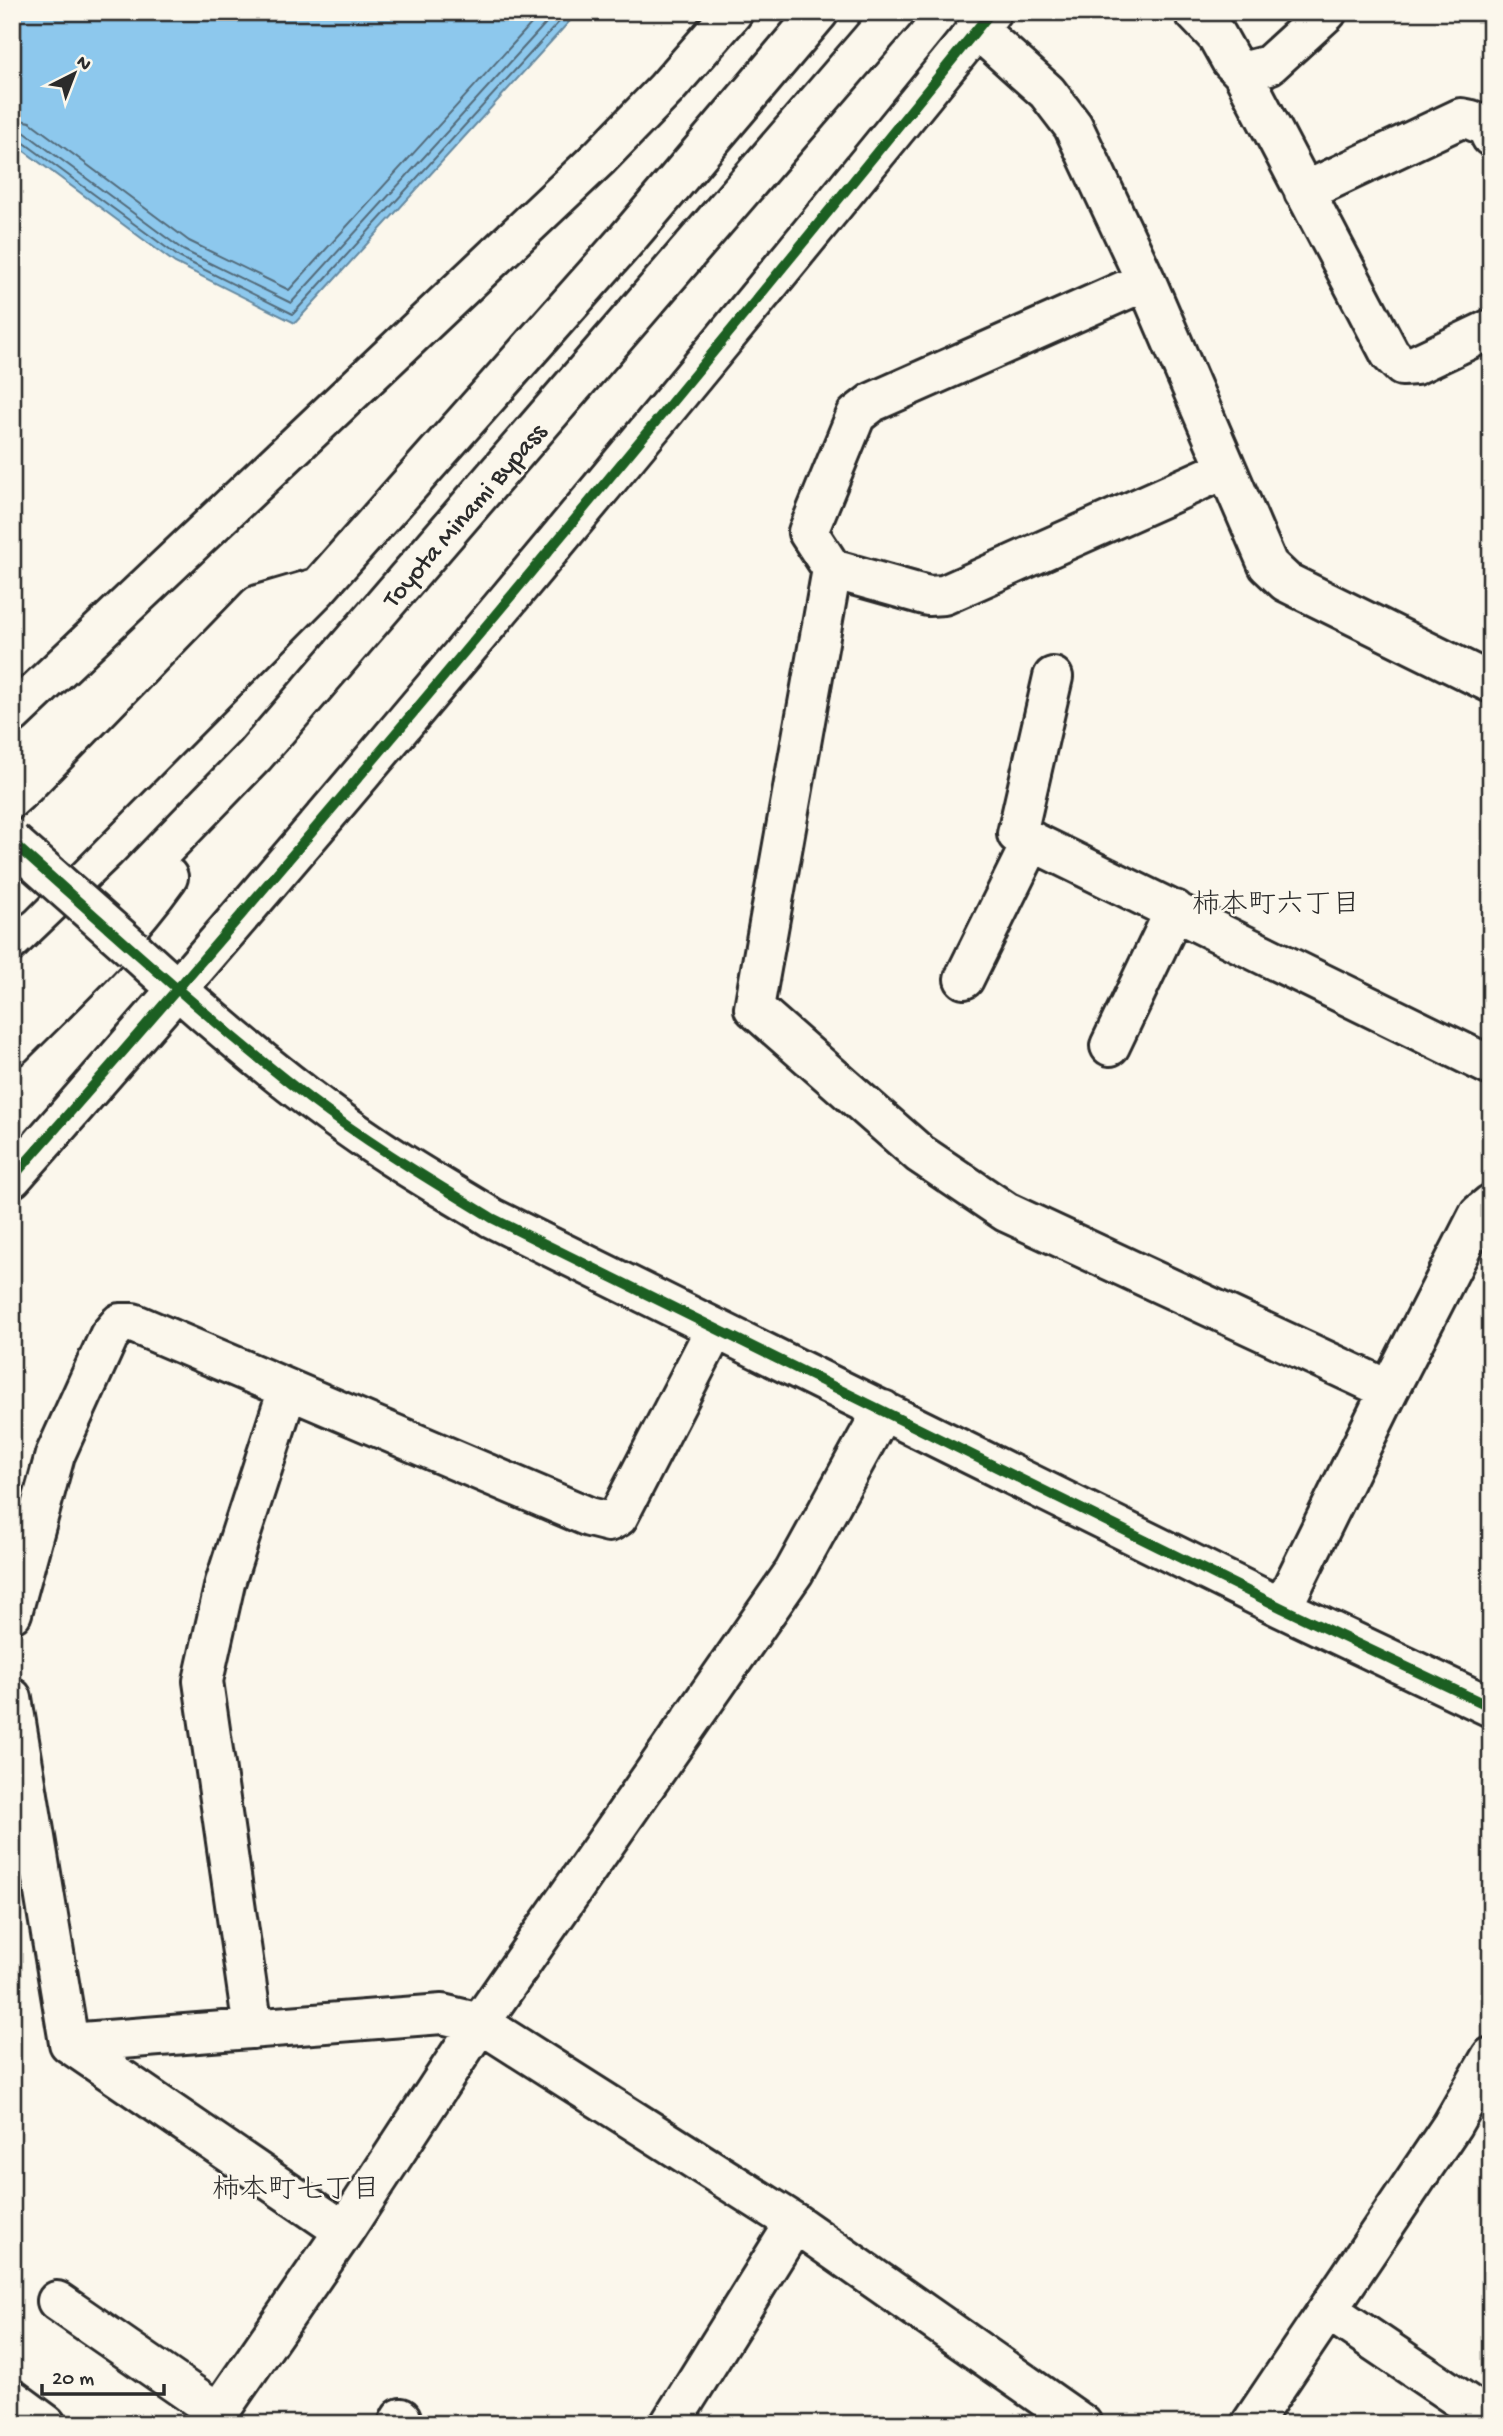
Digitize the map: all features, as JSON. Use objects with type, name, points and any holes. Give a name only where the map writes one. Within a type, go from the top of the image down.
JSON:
[{"type":"main road","points":[[12,714],[600,157],[666,89],[733,12]]},
{"type":"main road","points":[[12,896],[318,587],[627,239],[819,12]]},
{"type":"main road","name":"Toyota Minami Bypass","points":[[12,997],[134,880],[255,755],[895,12]]},
{"type":"main road","points":[[1194,12],[1217,36],[1231,61],[1242,72],[1390,354],[1402,366],[1415,365],[1491,330]]},
{"type":"main road","points":[[1242,72],[1269,65],[1327,12]]},
{"type":"main road","points":[[12,1178],[178,990],[701,369],[984,21],[1047,92],[1073,126],[1146,281],[1268,565],[1286,582],[1491,682]]},
{"type":"main road","points":[[1304,192],[1461,118],[1486,127],[1491,137]]},
{"type":"main road","points":[[1146,281],[873,402],[856,415],[807,533],[832,569],[928,596],[944,595],[1226,469]]},
{"type":"main road","points":[[832,569],[754,1008],[920,1154],[1006,1212],[1389,1391]]},
{"type":"main road","points":[[12,853],[54,815],[258,605],[318,587]]},
{"type":"main road","points":[[1053,677],[1017,834],[1491,1066]]},
{"type":"main road","points":[[12,1046],[77,981],[155,895],[255,755]]},
{"type":"main road","points":[[964,979],[1032,841]]},
{"type":"main road","points":[[12,842],[178,990],[310,1099],[374,1146],[492,1218],[1282,1608],[1491,1707]]},
{"type":"main road","points":[[1110,1046],[1175,911]]},
{"type":"main road","points":[[1282,1608],[1479,1214],[1491,1204]]},
{"type":"main road","points":[[12,1613],[55,1455],[109,1336],[120,1324],[133,1323],[589,1517],[609,1522],[618,1517],[715,1329]]},
{"type":"main road","points":[[253,2029],[203,1681],[225,1583],[288,1389]]},
{"type":"main road","points":[[57,2301],[215,2418],[344,2231],[480,2023],[794,1572],[883,1410]]},
{"type":"main road","points":[[12,1698],[69,2043],[344,2231]]},
{"type":"main road","points":[[69,2043],[442,2014],[480,2023],[795,2223],[1082,2424]]},
{"type":"main road","points":[[1251,2424],[1452,2125],[1491,2057]]},
{"type":"main road","points":[[670,2424],[795,2223]]},
{"type":"main road","points":[[1328,2309],[1491,2420]]},
{"type":"main road","points":[[12,2399],[46,2424]]},
{"type":"water","points":[[12,12],[578,12],[295,323],[175,263],[12,142]]},
{"type":"cycle path","points":[[12,1178],[262,891],[508,600],[991,12]]},
{"type":"cycle path","points":[[12,842],[196,1005],[310,1099],[377,1146],[492,1218],[1282,1608],[1491,1707]]},
{"type":"district","name":"柿本町六丁目","points":[[1276,902]]},
{"type":"district","name":"柿本町七丁目","points":[[296,2187]]}]
